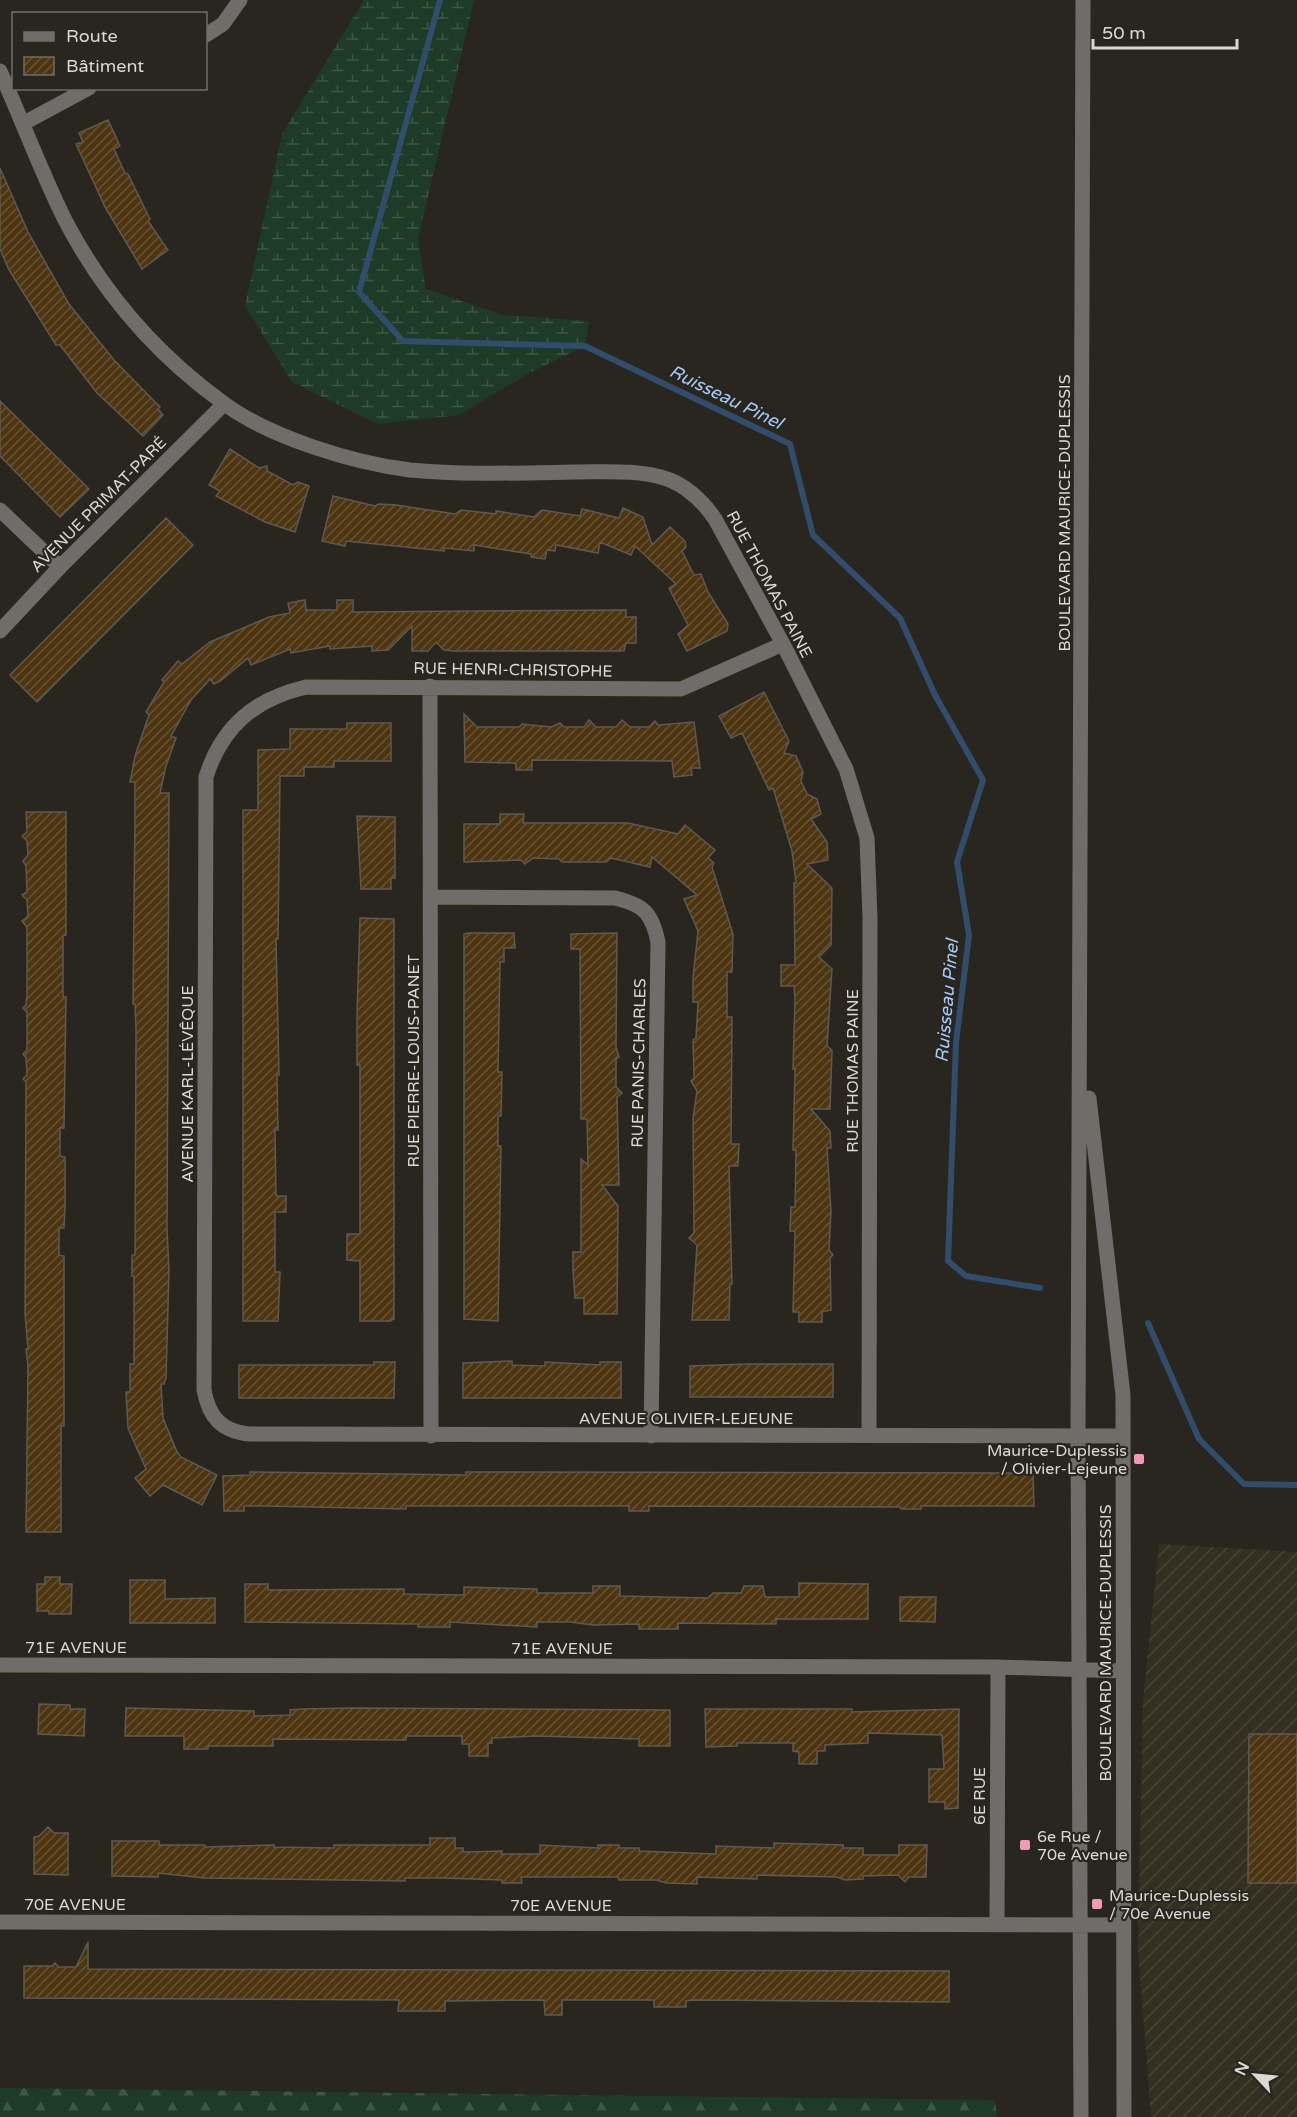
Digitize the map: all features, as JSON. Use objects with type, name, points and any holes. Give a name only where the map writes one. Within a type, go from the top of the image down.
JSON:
[{"type":"street","points":[[207,34],[223,24],[240,0]]},
{"type":"street","name":"BOULEVARD MAURICE-DUPLESSIS","points":[[1081,2117],[1078,1437],[1083,0]]},
{"type":"street","name":"RUE THOMAS PAINE","points":[[0,70],[64,218],[118,304],[165,355],[224,404],[303,443],[340,455],[408,470],[644,474],[673,481],[696,497],[715,519],[783,644],[846,769],[867,838],[870,918],[869,1435]]},
{"type":"street","points":[[24,123],[85,90]]},
{"type":"street","name":"AVENUE PRIMAT-PARÉ","points":[[0,631],[60,567],[224,404]]},
{"type":"street","points":[[0,510],[60,567]]},
{"type":"street","name":"RUE HENRI-CHRISTOPHE","points":[[240,717],[255,705],[289,691],[306,687],[681,689],[783,644]]},
{"type":"street","name":"RUE PIERRE-LOUIS-PANET","points":[[430,686],[431,1436]]},
{"type":"street","name":"AVENUE KARL-LÉVÊQUE","points":[[240,717],[219,744],[206,777],[204,1390],[208,1408],[218,1422],[231,1432],[249,1434]]},
{"type":"street","name":"RUE PANIS-CHARLES","points":[[431,897],[615,898],[631,902],[645,910],[654,925],[658,942],[651,1436]]},
{"type":"street","name":"BOULEVARD MAURICE-DUPLESSIS","points":[[1081,1027],[1123,1395],[1124,2117]]},
{"type":"street","name":"AVENUE OLIVIER-LEJEUNE","points":[[249,1434],[1122,1436]]},
{"type":"street","name":"71E AVENUE","points":[[0,1665],[998,1667],[1123,1671]]},
{"type":"street","name":"6E RUE","points":[[997,1925],[998,1667]]},
{"type":"street","name":"70E AVENUE","points":[[0,1922],[1122,1925]]},
{"type":"shaded area","points":[[1159,1544],[1297,1552],[1297,2117],[1151,2117],[1138,1948],[1143,1700]]},
{"type":"green space","points":[[364,0],[474,0],[418,239],[426,289],[503,315],[589,321],[585,346],[529,373],[459,415],[378,424],[292,382],[245,306],[282,134]]},
{"type":"green space","points":[[0,2088],[995,2100],[997,2117],[0,2117]]},
{"type":"building","points":[[108,120],[120,146],[114,149],[125,173],[128,174],[150,219],[148,221],[168,250],[142,269],[105,207],[76,144],[83,142],[79,133]]},
{"type":"building","points":[[0,168],[28,232],[69,304],[114,360],[160,407],[158,409],[163,415],[143,436],[97,393],[60,345],[56,345],[9,270],[0,249]]},
{"type":"building","points":[[0,401],[89,489],[60,517],[0,456]]},
{"type":"building","points":[[230,449],[259,468],[267,466],[267,471],[293,485],[298,482],[309,486],[295,532],[265,522],[216,496],[220,491],[209,485]]},
{"type":"building","points":[[333,496],[375,506],[379,504],[396,505],[455,514],[461,510],[496,514],[496,511],[534,517],[542,510],[580,516],[582,509],[619,518],[623,508],[643,517],[652,545],[670,527],[685,541],[686,547],[682,551],[694,575],[701,574],[708,592],[728,624],[727,631],[687,651],[678,634],[688,625],[669,588],[676,584],[635,546],[631,555],[600,542],[598,553],[556,545],[555,551],[547,550],[545,559],[531,557],[531,554],[474,545],[474,551],[444,548],[444,551],[346,541],[345,546],[322,541]]},
{"type":"building","points":[[166,518],[193,545],[37,702],[10,675]]},
{"type":"building","points":[[305,600],[306,610],[337,610],[337,600],[353,600],[353,612],[626,610],[626,617],[636,617],[636,643],[626,643],[624,651],[454,651],[444,650],[436,642],[428,651],[412,651],[412,626],[388,650],[372,651],[372,646],[330,649],[330,646],[291,653],[290,649],[251,665],[248,658],[220,681],[214,684],[210,679],[191,700],[171,736],[176,738],[160,793],[169,793],[167,1229],[169,1271],[166,1378],[164,1384],[161,1384],[163,1418],[177,1452],[181,1457],[217,1475],[202,1505],[163,1485],[150,1496],[135,1478],[146,1469],[128,1428],[126,1392],[130,1392],[130,1364],[134,1364],[132,1255],[135,1255],[136,1031],[135,1004],[133,1004],[135,782],[130,782],[135,756],[149,715],[146,712],[164,682],[162,680],[178,661],[182,664],[210,642],[269,617],[290,613],[288,603]]},
{"type":"building","points":[[764,692],[789,741],[784,753],[796,756],[803,772],[801,781],[807,794],[817,799],[821,814],[811,819],[827,842],[828,860],[807,864],[832,888],[831,945],[819,957],[832,969],[827,1046],[832,1050],[830,1109],[811,1109],[830,1131],[831,1148],[827,1148],[831,1211],[829,1250],[833,1255],[830,1258],[831,1310],[822,1312],[822,1322],[799,1322],[799,1312],[793,1312],[795,1231],[790,1231],[791,1207],[795,1207],[796,1150],[793,1150],[795,1069],[793,1069],[795,998],[794,986],[781,986],[781,965],[795,965],[794,883],[796,883],[792,851],[773,788],[769,790],[742,733],[731,738],[719,716]]},
{"type":"building","points":[[464,714],[477,727],[519,727],[522,724],[551,727],[560,723],[564,727],[584,727],[589,720],[596,727],[616,727],[622,720],[630,727],[649,727],[655,721],[658,725],[694,722],[700,768],[691,768],[692,775],[674,777],[672,761],[532,760],[532,770],[516,770],[516,764],[513,763],[465,762]]},
{"type":"building","points":[[347,723],[391,723],[391,761],[334,761],[334,767],[304,767],[304,776],[280,776],[278,939],[276,939],[279,1075],[277,1075],[278,1130],[275,1130],[276,1196],[286,1196],[286,1212],[275,1212],[275,1272],[280,1272],[278,1321],[243,1321],[243,810],[258,810],[258,750],[290,749],[290,729],[347,729]]},
{"type":"building","points":[[26,812],[66,812],[66,935],[63,936],[63,997],[66,997],[64,1128],[60,1128],[60,1156],[65,1157],[65,1206],[64,1228],[59,1228],[59,1255],[64,1256],[64,1426],[61,1426],[61,1532],[26,1532],[28,1366],[26,1349],[28,1349],[25,1313],[26,1082],[23,1079],[27,1075],[26,1058],[23,1054],[27,1050],[27,1012],[23,1008],[26,1005],[27,994],[27,927],[22,921],[28,916],[27,900],[22,895],[27,892],[26,866],[23,861],[28,855],[27,841],[22,836],[27,832]]},
{"type":"building","points":[[500,814],[524,814],[523,823],[628,823],[678,834],[685,825],[715,850],[708,858],[714,863],[712,867],[733,934],[732,972],[727,972],[727,1017],[732,1017],[731,1144],[739,1144],[738,1166],[729,1166],[732,1284],[730,1284],[729,1320],[692,1320],[697,1245],[689,1238],[694,1233],[693,1118],[697,1091],[691,1081],[694,1078],[693,1040],[696,1038],[698,1002],[693,1002],[693,978],[698,931],[684,899],[697,895],[652,857],[650,867],[611,858],[606,862],[562,862],[559,859],[533,858],[525,864],[521,860],[464,862],[464,824],[500,824]]},
{"type":"building","points":[[357,816],[395,817],[395,878],[391,878],[391,889],[361,889]]},
{"type":"building","points":[[360,918],[394,919],[394,1319],[390,1321],[360,1321],[360,1261],[347,1260],[347,1234],[360,1234],[360,1065],[357,1065],[357,1013]]},
{"type":"building","points":[[514,933],[515,948],[504,948],[504,962],[500,962],[498,1072],[502,1072],[501,1116],[498,1116],[498,1146],[501,1146],[498,1321],[464,1319],[464,934]]},
{"type":"building","points":[[617,933],[616,1047],[619,1057],[616,1059],[616,1087],[622,1093],[617,1097],[619,1185],[602,1185],[618,1206],[617,1314],[584,1314],[584,1298],[575,1298],[573,1252],[581,1252],[581,1159],[588,1165],[587,1119],[581,1119],[580,949],[571,949],[571,934]]},
{"type":"building","points":[[512,1361],[512,1365],[545,1366],[545,1362],[600,1365],[600,1362],[621,1362],[621,1398],[463,1398],[463,1363]]},
{"type":"building","points":[[374,1362],[395,1362],[394,1398],[239,1398],[239,1365],[374,1365]]},
{"type":"building","points":[[833,1364],[833,1397],[690,1397],[690,1366]]},
{"type":"building","points":[[250,1472],[466,1475],[466,1472],[1027,1473],[1033,1474],[1034,1506],[921,1506],[921,1509],[901,1509],[900,1507],[649,1506],[649,1511],[629,1511],[629,1506],[406,1506],[406,1509],[244,1506],[244,1511],[224,1511],[223,1476],[250,1475]]},
{"type":"building","points":[[45,1577],[60,1577],[60,1584],[72,1584],[71,1614],[49,1614],[49,1611],[37,1611],[37,1584],[45,1584]]},
{"type":"building","points":[[130,1580],[165,1580],[165,1599],[215,1598],[215,1623],[130,1623]]},
{"type":"building","points":[[799,1583],[868,1584],[868,1619],[776,1619],[776,1624],[678,1623],[678,1629],[639,1629],[639,1624],[593,1625],[570,1622],[537,1622],[537,1627],[450,1622],[450,1627],[418,1627],[418,1624],[245,1622],[245,1584],[268,1584],[268,1590],[404,1589],[404,1594],[464,1595],[464,1587],[537,1589],[537,1593],[593,1593],[593,1586],[620,1586],[620,1596],[708,1598],[713,1593],[741,1593],[744,1586],[763,1586],[765,1597],[799,1597]]},
{"type":"building","points":[[900,1597],[936,1597],[935,1622],[900,1621]]},
{"type":"building","points":[[39,1704],[70,1705],[70,1709],[85,1709],[84,1736],[38,1734]]},
{"type":"building","points":[[126,1708],[254,1711],[254,1716],[290,1715],[290,1710],[301,1709],[353,1708],[670,1710],[670,1746],[639,1746],[639,1739],[537,1736],[492,1738],[492,1743],[488,1743],[488,1756],[469,1756],[469,1744],[462,1744],[462,1736],[406,1736],[406,1740],[273,1739],[273,1746],[208,1746],[208,1749],[184,1749],[184,1736],[125,1736]]},
{"type":"building","points":[[705,1709],[852,1709],[852,1712],[959,1709],[958,1808],[945,1809],[945,1802],[929,1802],[929,1769],[944,1769],[942,1735],[868,1733],[868,1743],[825,1745],[825,1751],[817,1751],[817,1764],[799,1764],[799,1752],[793,1751],[793,1743],[737,1743],[737,1746],[706,1747]]},
{"type":"building","points":[[1249,1734],[1297,1734],[1297,1883],[1248,1883]]},
{"type":"building","points":[[48,1827],[54,1833],[68,1833],[68,1875],[34,1874],[34,1837],[39,1836]]},
{"type":"building","points":[[430,1838],[455,1838],[455,1848],[463,1848],[463,1852],[502,1851],[501,1854],[540,1854],[540,1845],[598,1848],[598,1845],[619,1845],[619,1848],[639,1848],[639,1851],[716,1854],[716,1846],[774,1848],[774,1843],[843,1845],[843,1848],[863,1848],[863,1855],[899,1855],[899,1845],[927,1845],[926,1877],[909,1877],[905,1882],[898,1875],[863,1876],[863,1879],[845,1880],[837,1877],[757,1875],[757,1879],[697,1877],[697,1884],[666,1883],[656,1880],[619,1880],[618,1877],[521,1877],[522,1883],[502,1883],[502,1880],[443,1878],[405,1878],[405,1881],[204,1878],[158,1873],[158,1877],[112,1876],[112,1841],[159,1841],[159,1845],[205,1845],[205,1847],[274,1845],[274,1847],[334,1848],[334,1845],[430,1845]]},
{"type":"building","points":[[88,1942],[88,1969],[949,1971],[949,2002],[694,2000],[686,2001],[686,2007],[654,2007],[654,2000],[562,2000],[562,2015],[545,2015],[544,2000],[445,2001],[445,2011],[398,2011],[399,2000],[24,1998],[24,1966],[52,1966],[55,1963],[59,1967],[76,1967]]},
{"type":"waterway","name":"Ruisseau Pinel","points":[[440,0],[359,292],[403,341],[585,346],[790,444],[813,535],[900,618],[935,695],[983,780],[957,862],[969,935],[956,1043],[948,1261],[966,1276],[1040,1288]]},
{"type":"waterway","name":"Ruisseau Pinel","points":[[1148,1323],[1199,1439],[1244,1484],[1297,1485]]},
{"type":"place","name":"Maurice-Duplessis / Olivier-Lejeune","points":[[1139,1459]]},
{"type":"place","name":"6e Rue / 70e Avenue","points":[[1025,1845]]},
{"type":"place","name":"Maurice-Duplessis / 70e Avenue","points":[[1097,1904]]}]
